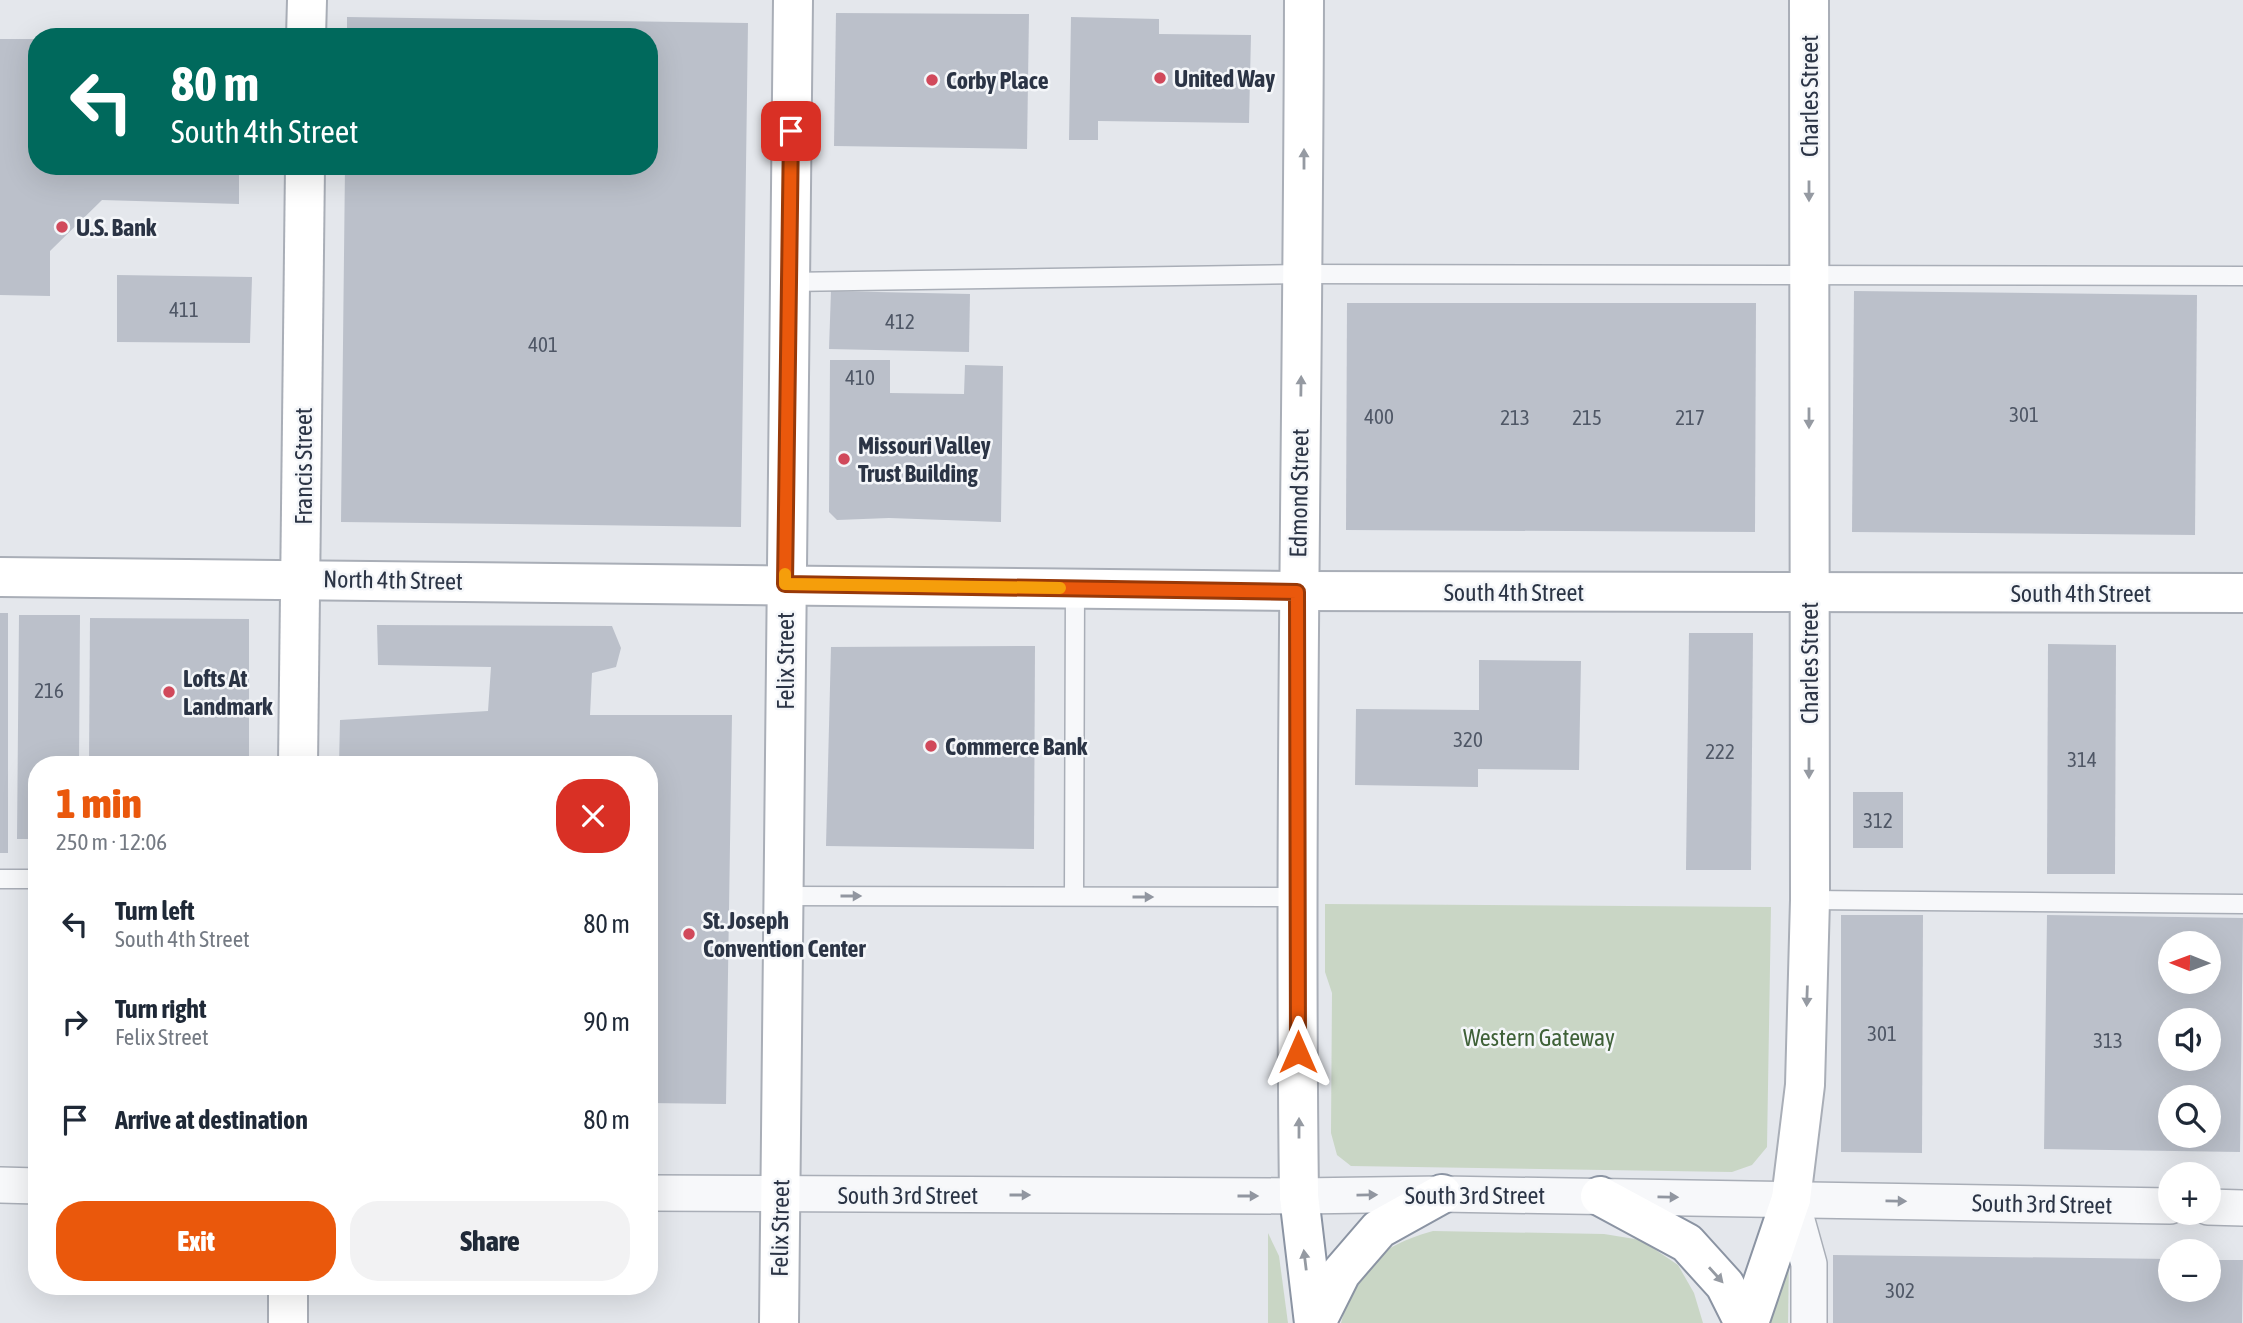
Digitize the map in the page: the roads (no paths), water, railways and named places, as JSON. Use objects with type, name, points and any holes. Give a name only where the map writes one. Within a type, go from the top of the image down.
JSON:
[{"type":"main road","points":[[306,28],[307,0]]},
{"type":"main road","name":"Felix Street","points":[[779,1323],[793,0]]},
{"type":"main road","name":"Edmond Street","points":[[1304,0],[1303,274],[1297,592],[1299,1196],[1315,1323]]},
{"type":"main road","name":"Charles Street","points":[[1791,1199],[1805,1085],[1810,900],[1809,0]]},
{"type":"main road","name":"Francis Street","points":[[298,756],[305,175]]},
{"type":"main road","name":"North 4th Street","points":[[0,577],[785,584]]},
{"type":"main road","name":"South 4th Street","points":[[785,584],[1297,592],[2243,593]]},
{"type":"main road","points":[[1315,1323],[1341,1273],[1379,1229],[1442,1194]]},
{"type":"main road","points":[[1600,1196],[1687,1243],[1725,1285],[1746,1323]]},
{"type":"main road","points":[[1746,1323],[1791,1199]]},
{"type":"main road","points":[[288,1295],[288,1323]]},
{"type":"street","points":[[0,1185],[28,1186]]},
{"type":"street","name":"South 3rd Street","points":[[658,1193],[1299,1196],[1442,1194],[2158,1206]]},
{"type":"street","name":"Charles Street","points":[[1791,1199],[1809,1264],[1809,1323]]},
{"type":"street","points":[[2221,1207],[2243,1208]]},
{"type":"lane","points":[[788,282],[1303,274],[2243,276]]},
{"type":"lane","points":[[1074,897],[1075,589]]},
{"type":"lane","points":[[0,879],[28,879]]},
{"type":"lane","points":[[783,896],[1298,897]]},
{"type":"lane","points":[[1810,900],[2243,904]]},
{"type":"place","name":"United Way","points":[[1160,78]]},
{"type":"place","name":"Corby Place","points":[[932,80]]},
{"type":"place","name":"U.S. Bank","points":[[62,227]]},
{"type":"place","name":"Missouri Valley Trust Building","points":[[844,459]]},
{"type":"place","name":"Lofts At Landmark","points":[[169,692]]},
{"type":"place","name":"Commerce Bank","points":[[931,746]]},
{"type":"place","name":"St. Joseph Convention Center","points":[[689,934]]},
{"type":"park label","name":"Western Gateway","points":[[1539,1037]]}]
